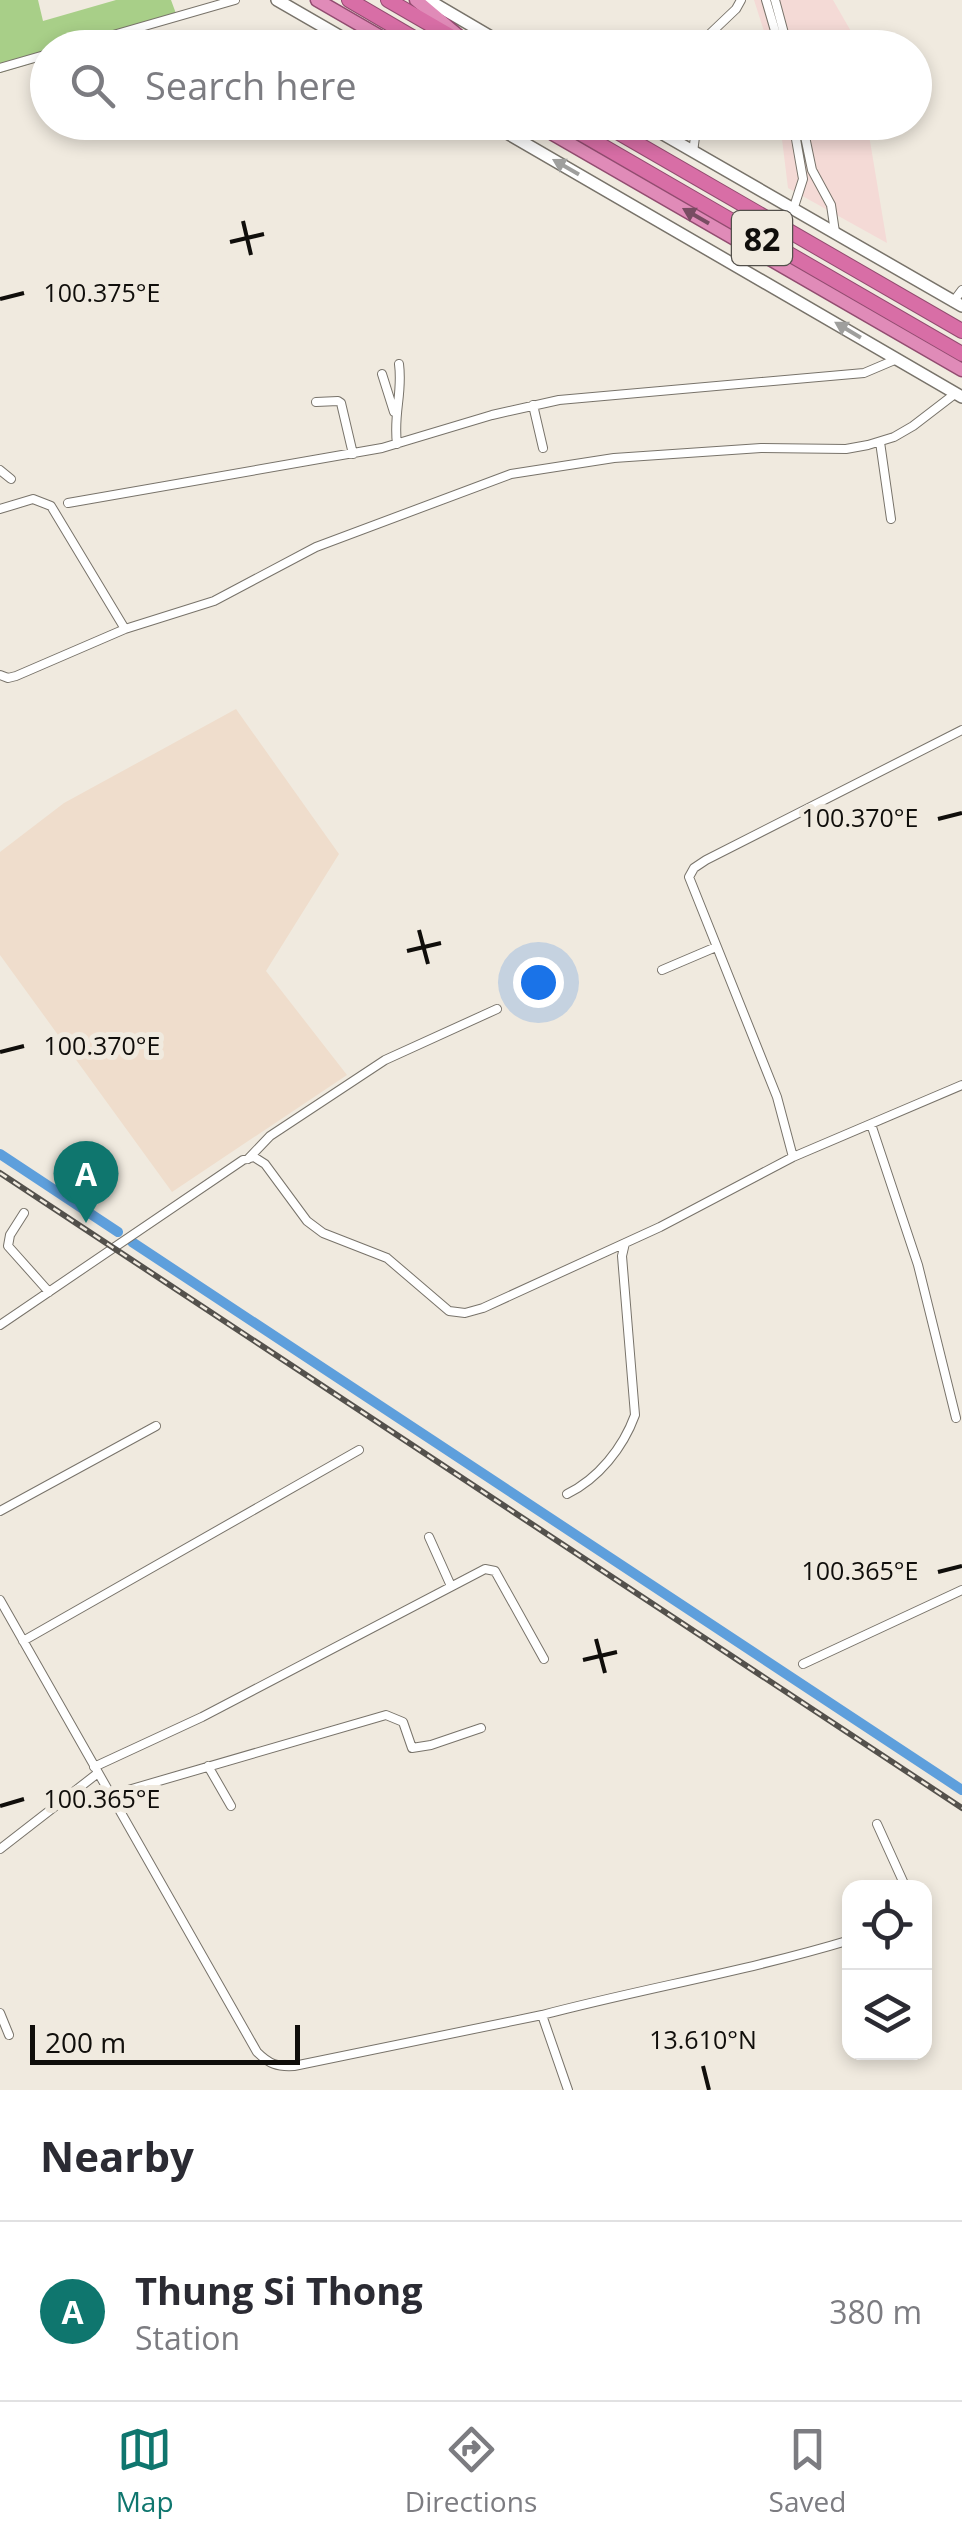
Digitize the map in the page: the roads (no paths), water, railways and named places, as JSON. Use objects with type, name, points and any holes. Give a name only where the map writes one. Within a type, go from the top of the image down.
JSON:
[{"type":"highway","points":[[316,0],[368,30]]},
{"type":"highway","points":[[349,0],[400,30]]},
{"type":"highway","points":[[387,0],[440,30]]},
{"type":"highway","points":[[416,0],[450,30]]},
{"type":"highway","points":[[563,140],[962,370]]},
{"type":"highway","name":"82","points":[[592,140],[962,354]]},
{"type":"highway","name":"82","points":[[631,140],[962,333]]},
{"type":"main road","points":[[276,0],[327,30]]},
{"type":"main road","points":[[428,0],[479,30]]},
{"type":"main road","points":[[519,140],[959,395]]},
{"type":"main road","points":[[672,140],[957,304]]},
{"type":"street","points":[[131,30],[236,0]]},
{"type":"street","points":[[714,30],[742,0]]},
{"type":"street","points":[[766,0],[775,30]]},
{"type":"street","points":[[775,0],[783,30]]},
{"type":"street","points":[[0,68],[30,59]]},
{"type":"street","points":[[692,152],[694,140]]},
{"type":"street","points":[[792,210],[803,179],[796,140]]},
{"type":"street","points":[[806,140],[812,170],[831,206],[836,236]]},
{"type":"street","points":[[957,304],[962,290]]},
{"type":"street","points":[[68,503],[353,454],[533,405],[584,397],[864,373],[897,359]]},
{"type":"street","points":[[394,414],[402,391],[398,364]]},
{"type":"street","points":[[382,374],[394,414],[397,444]]},
{"type":"street","points":[[0,674],[16,676],[125,629],[170,618],[214,601],[316,547],[511,474],[614,458],[761,448],[846,449],[880,442],[913,426],[959,395]]},
{"type":"street","points":[[316,402],[341,403],[353,454]]},
{"type":"street","points":[[533,405],[544,448]]},
{"type":"street","points":[[880,442],[891,519]]},
{"type":"street","points":[[0,470],[11,479]]},
{"type":"street","points":[[0,509],[32,499],[51,506],[125,629]]},
{"type":"street","points":[[793,1157],[777,1097],[689,877],[694,868],[962,730]]},
{"type":"street","points":[[662,970],[716,948]]},
{"type":"street","points":[[1,1324],[248,1159],[270,1136],[385,1060],[496,1009]]},
{"type":"street","points":[[248,1159],[259,1158],[265,1164],[307,1221],[323,1232],[387,1258],[457,1313],[483,1308],[625,1244],[793,1157],[962,1086]]},
{"type":"street","points":[[871,1124],[918,1265],[956,1418]]},
{"type":"street","points":[[24,1213],[8,1246],[49,1292]]},
{"type":"street","points":[[567,1494],[588,1484],[627,1436],[635,1416],[622,1256],[625,1244]]},
{"type":"street","points":[[0,1511],[156,1426]]},
{"type":"street","points":[[23,1640],[359,1450]]},
{"type":"street","points":[[429,1538],[451,1586]]},
{"type":"street","points":[[0,1850],[96,1770],[485,1569],[495,1570],[544,1659]]},
{"type":"street","points":[[803,1664],[962,1590]]},
{"type":"street","points":[[0,1600],[256,2052],[266,2063],[294,2066],[542,2016],[666,1984],[788,1959],[842,1942]]},
{"type":"street","points":[[110,1795],[386,1716],[403,1722],[412,1748],[481,1728]]},
{"type":"street","points":[[208,1766],[231,1806]]},
{"type":"street","points":[[877,1824],[902,1880]]},
{"type":"street","points":[[0,2013],[9,2035]]},
{"type":"street","points":[[542,2016],[568,2090]]},
{"type":"waterway","points":[[0,1154],[118,1232]]},
{"type":"waterway","points":[[132,1242],[962,1790]]},
{"type":"railway","points":[[0,1173],[962,1808]]},
{"type":"place","name":"Thung Si Thong","points":[[86,1223]]}]
